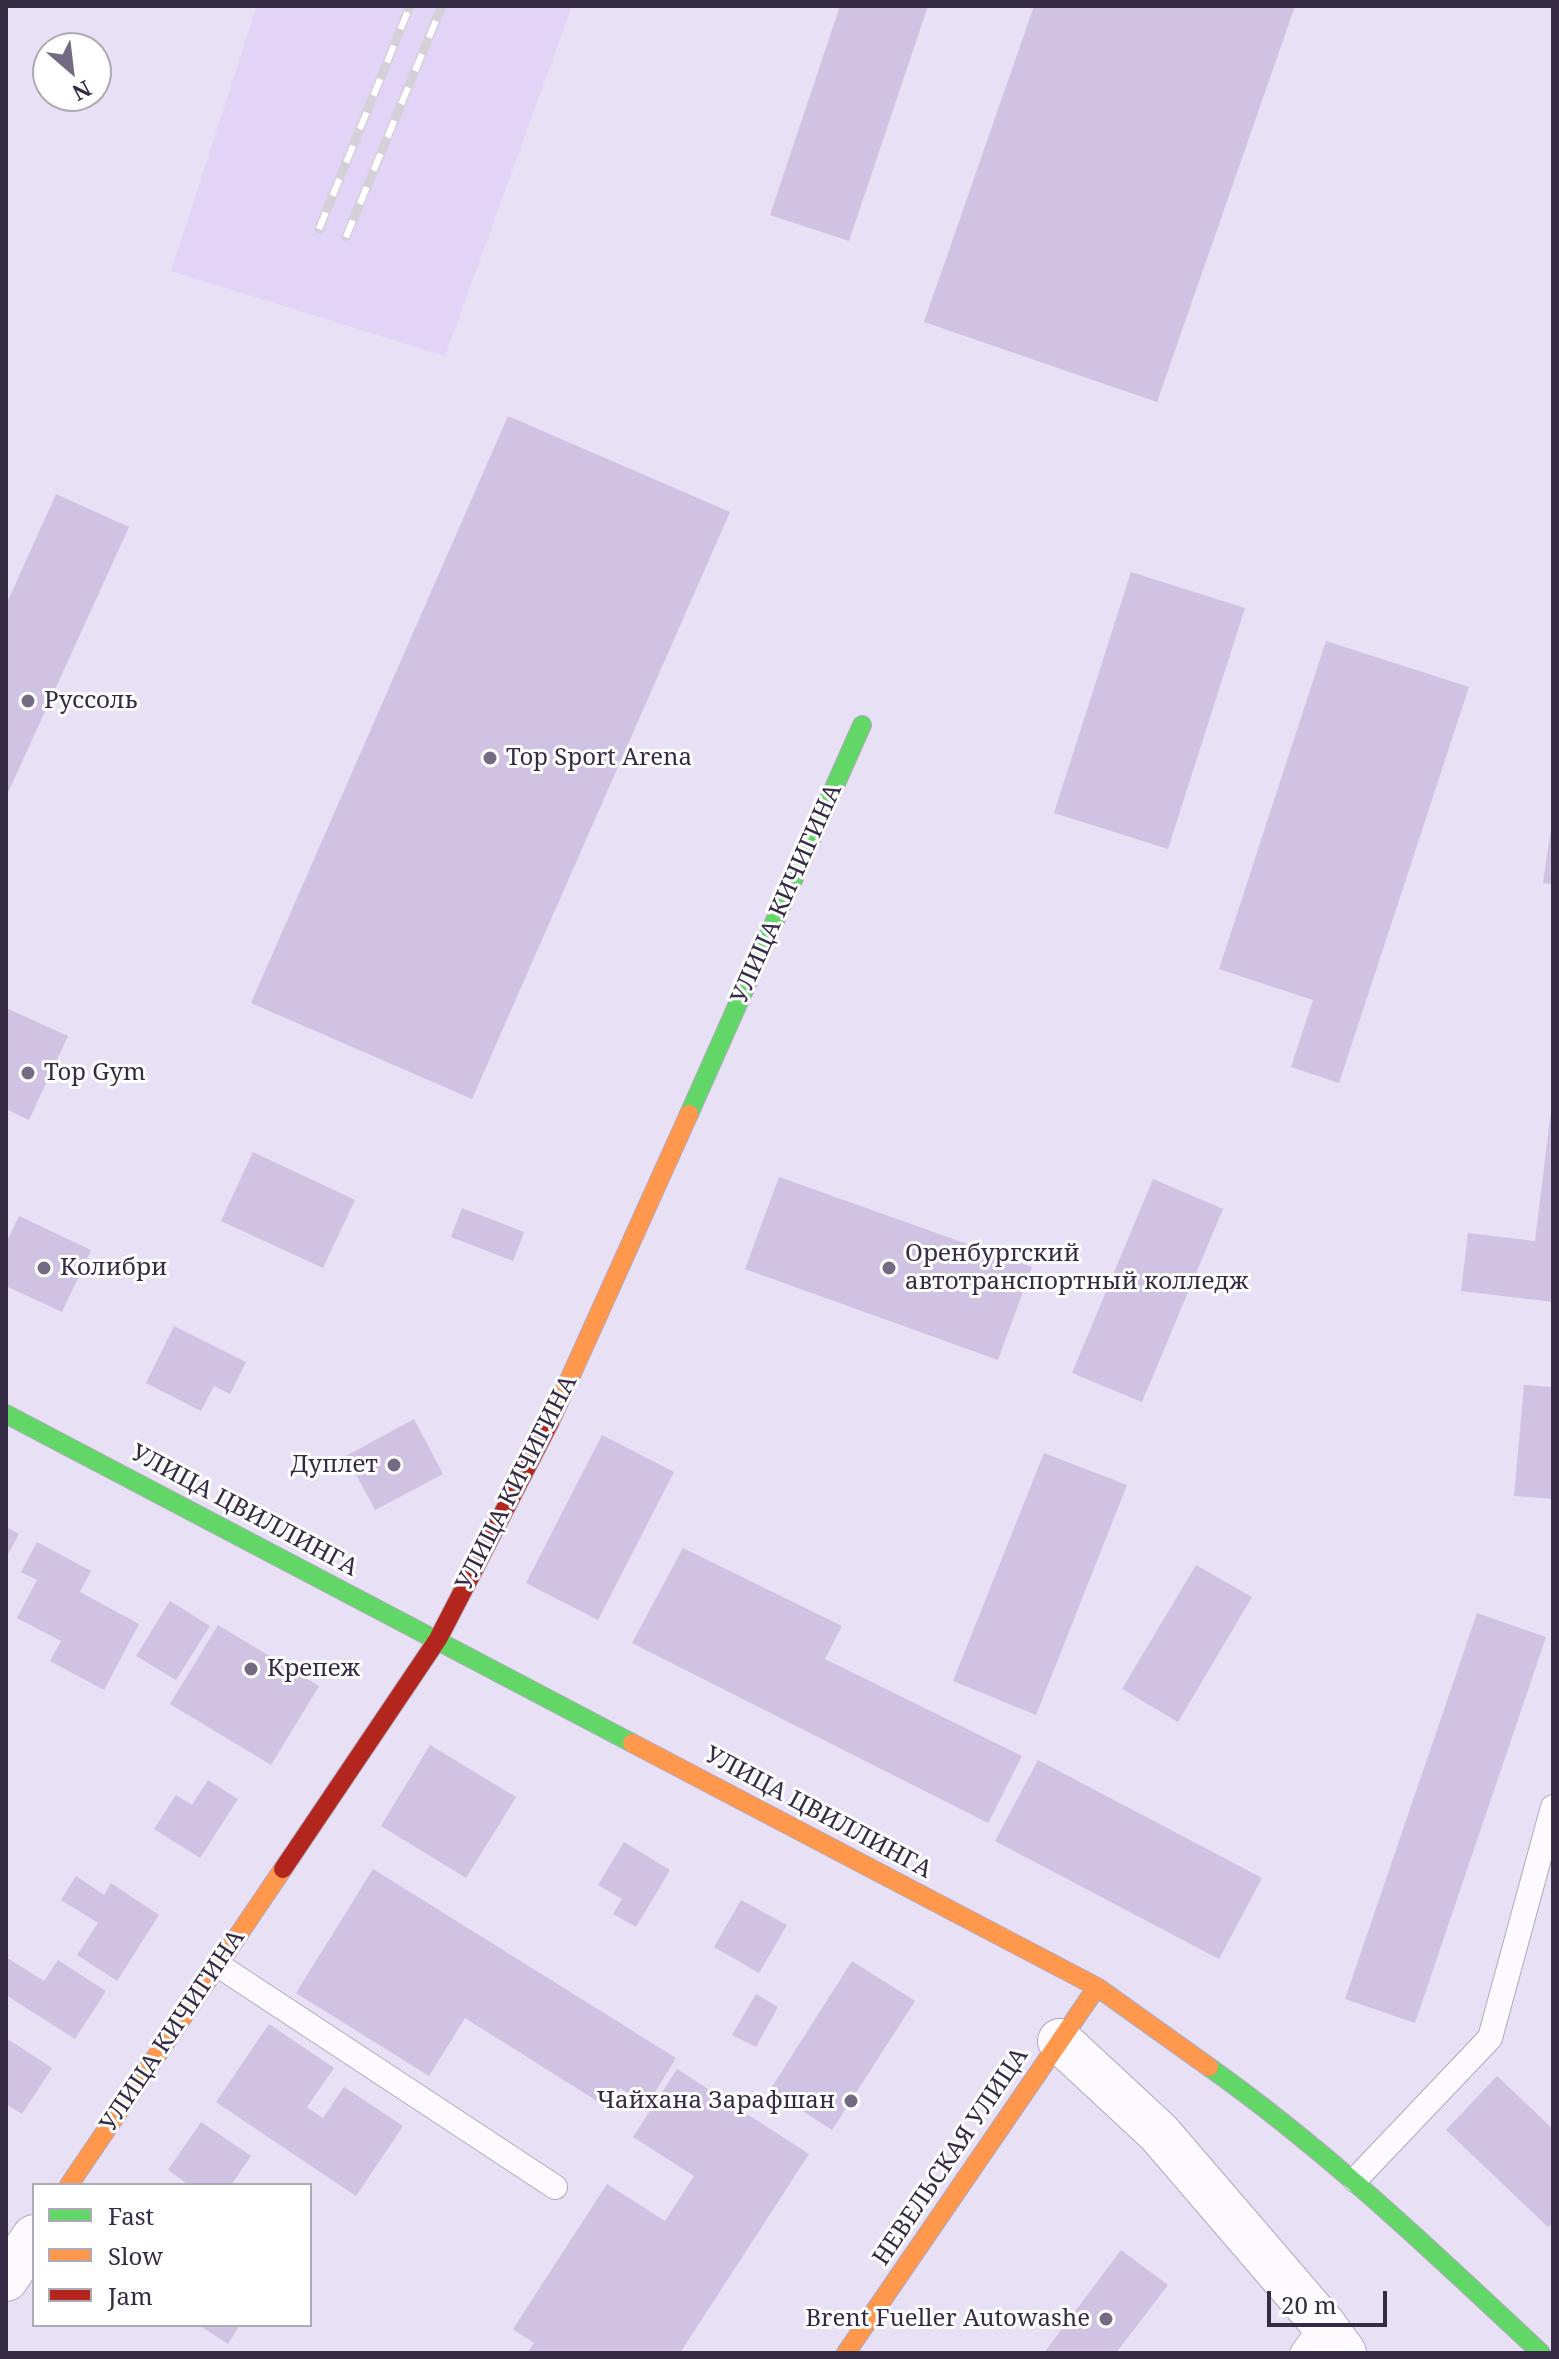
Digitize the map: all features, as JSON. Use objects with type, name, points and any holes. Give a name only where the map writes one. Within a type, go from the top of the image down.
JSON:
[{"type":"street","name":"УЛИЦА КИЧИГИНА","points":[[70,2183],[438,1639],[543,1435],[862,725]]},
{"type":"street","name":"УЛИЦА ЦВИЛЛИНГА","points":[[6,1414],[1097,1987],[1273,2112],[1355,2180],[1541,2353]]},
{"type":"street","name":"НЕВЕЛЬСКАЯ УЛИЦА","points":[[846,2353],[1097,1987]]},
{"type":"street","points":[[1060,2041],[1159,2133],[1323,2343]]},
{"type":"street","points":[[6,2279],[32,2240]]},
{"type":"lane","points":[[1355,2180],[1490,2038],[1553,1807]]},
{"type":"lane","points":[[218,1965],[555,2187]]},
{"type":"shaded area","points":[[257,6],[572,6],[445,356],[171,271]]},
{"type":"building","points":[[840,6],[928,6],[849,241],[770,215]]},
{"type":"building","points":[[1034,6],[1295,6],[1157,402],[924,322]]},
{"type":"building","name":"Top Sport Arena","points":[[508,416],[730,512],[472,1099],[251,1003]]},
{"type":"building","name":"Руссоль","points":[[56,494],[129,527],[6,797],[6,605]]},
{"type":"building","points":[[1131,572],[1245,608],[1168,849],[1054,813]]},
{"type":"building","points":[[1326,641],[1469,687],[1339,1083],[1291,1067],[1313,1000],[1219,969]]},
{"type":"building","points":[[1553,828],[1553,884],[1543,883]]},
{"type":"building","name":"Top Gym","points":[[6,1008],[68,1036],[29,1120],[6,1109]]},
{"type":"building","points":[[1551,1111],[1553,1302],[1461,1291],[1468,1233],[1535,1241]]},
{"type":"building","points":[[253,1152],[355,1200],[323,1268],[221,1221]]},
{"type":"building","name":"Оренбургский автотранспортный колледж","points":[[779,1177],[1032,1267],[998,1360],[745,1269]]},
{"type":"building","points":[[1153,1179],[1223,1209],[1142,1402],[1072,1373]]},
{"type":"building","points":[[462,1208],[524,1232],[513,1261],[451,1237]]},
{"type":"building","name":"Колибри","points":[[19,1216],[91,1250],[62,1312],[6,1286],[6,1243]]},
{"type":"building","points":[[174,1326],[246,1362],[230,1394],[214,1386],[201,1411],[146,1383]]},
{"type":"building","points":[[1524,1385],[1553,1387],[1553,1499],[1514,1496]]},
{"type":"building","name":"Дуплет","points":[[414,1419],[443,1474],[375,1510],[346,1456]]},
{"type":"building","points":[[602,1435],[674,1472],[598,1620],[526,1583]]},
{"type":"building","points":[[1044,1453],[1127,1485],[1036,1715],[953,1681]]},
{"type":"building","points":[[6,1527],[19,1534],[6,1558]]},
{"type":"building","points":[[37,1542],[91,1571],[80,1592],[139,1624],[104,1690],[50,1661],[61,1641],[17,1618],[37,1580],[21,1572]]},
{"type":"building","points":[[683,1548],[842,1626],[825,1659],[1022,1756],[988,1823],[632,1643]]},
{"type":"building","points":[[1196,1565],[1252,1597],[1178,1722],[1122,1689]]},
{"type":"building","points":[[170,1601],[210,1626],[176,1680],[136,1656]]},
{"type":"building","points":[[1477,1613],[1546,1637],[1415,2023],[1345,1999]]},
{"type":"building","points":[[218,1625],[319,1686],[271,1765],[170,1704]]},
{"type":"building","points":[[430,1745],[516,1797],[466,1878],[381,1826]]},
{"type":"building","points":[[1038,1760],[1262,1878],[1219,1959],[995,1841]]},
{"type":"building","points":[[208,1780],[238,1799],[200,1858],[154,1829],[176,1795],[192,1805]]},
{"type":"building","points":[[624,1842],[670,1870],[636,1927],[613,1914],[622,1899],[598,1885]]},
{"type":"building","points":[[373,1869],[676,2058],[647,2105],[620,2088],[608,2108],[465,2018],[429,2076],[296,1993]]},
{"type":"building","points":[[76,1876],[104,1895],[111,1883],[159,1915],[117,1981],[77,1955],[98,1923],[61,1900]]},
{"type":"building","points":[[741,1900],[787,1925],[759,1973],[714,1947]]},
{"type":"building","points":[[6,1957],[44,1981],[58,1960],[106,1991],[75,2039],[6,1995]]},
{"type":"building","points":[[852,1961],[915,2001],[832,2130],[770,2090]]},
{"type":"building","points":[[756,1994],[778,2007],[756,2047],[732,2035]]},
{"type":"building","points":[[269,2024],[334,2068],[307,2107],[323,2118],[344,2087],[403,2126],[356,2196],[216,2102]]},
{"type":"building","points":[[6,2038],[52,2068],[22,2114],[6,2104]]},
{"type":"building","points":[[677,2069],[809,2154],[680,2353],[527,2353],[534,2343],[513,2329],[607,2184],[665,2221],[694,2176],[633,2137]]},
{"type":"building","points":[[1497,2076],[1553,2129],[1553,2222],[1548,2227],[1446,2130]]},
{"type":"building","points":[[201,2122],[251,2156],[232,2183],[186,2183],[168,2170]]},
{"type":"building","name":"Brent Fueller Autowashe","points":[[1121,2250],[1168,2285],[1116,2353],[1044,2353]]},
{"type":"building","points":[[202,2327],[239,2327],[228,2344]]},
{"type":"railway","points":[[319,229],[410,6]]},
{"type":"railway","points":[[346,237],[442,6]]},
{"type":"traffic: fast","points":[[689,1114],[862,725]]},
{"type":"traffic: fast","points":[[6,1414],[632,1743]]},
{"type":"traffic: fast","points":[[1209,2067],[1339,2168],[1541,2353]]},
{"type":"traffic: slow","points":[[550,1422],[689,1114]]},
{"type":"traffic: slow","points":[[632,1743],[1097,1987],[1209,2067]]},
{"type":"traffic: slow","points":[[70,2183],[283,1869]]},
{"type":"traffic: slow","points":[[846,2353],[1097,1987]]},
{"type":"traffic: jam","points":[[283,1869],[438,1639],[550,1422]]},
{"type":"place","name":"Руссоль","points":[[28,701]]},
{"type":"place","name":"Top Sport Arena","points":[[490,758]]},
{"type":"place","name":"Top Gym","points":[[28,1073]]},
{"type":"place","name":"Колибри","points":[[44,1268]]},
{"type":"place","name":"Оренбургский автотранспортный колледж","points":[[889,1268]]},
{"type":"place","name":"Дуплет","points":[[394,1465]]},
{"type":"place","name":"Крепеж","points":[[251,1669]]},
{"type":"place","name":"Чайхана Зарафшан","points":[[851,2101]]},
{"type":"place","name":"Brent Fueller Autowashe","points":[[1106,2319]]}]
